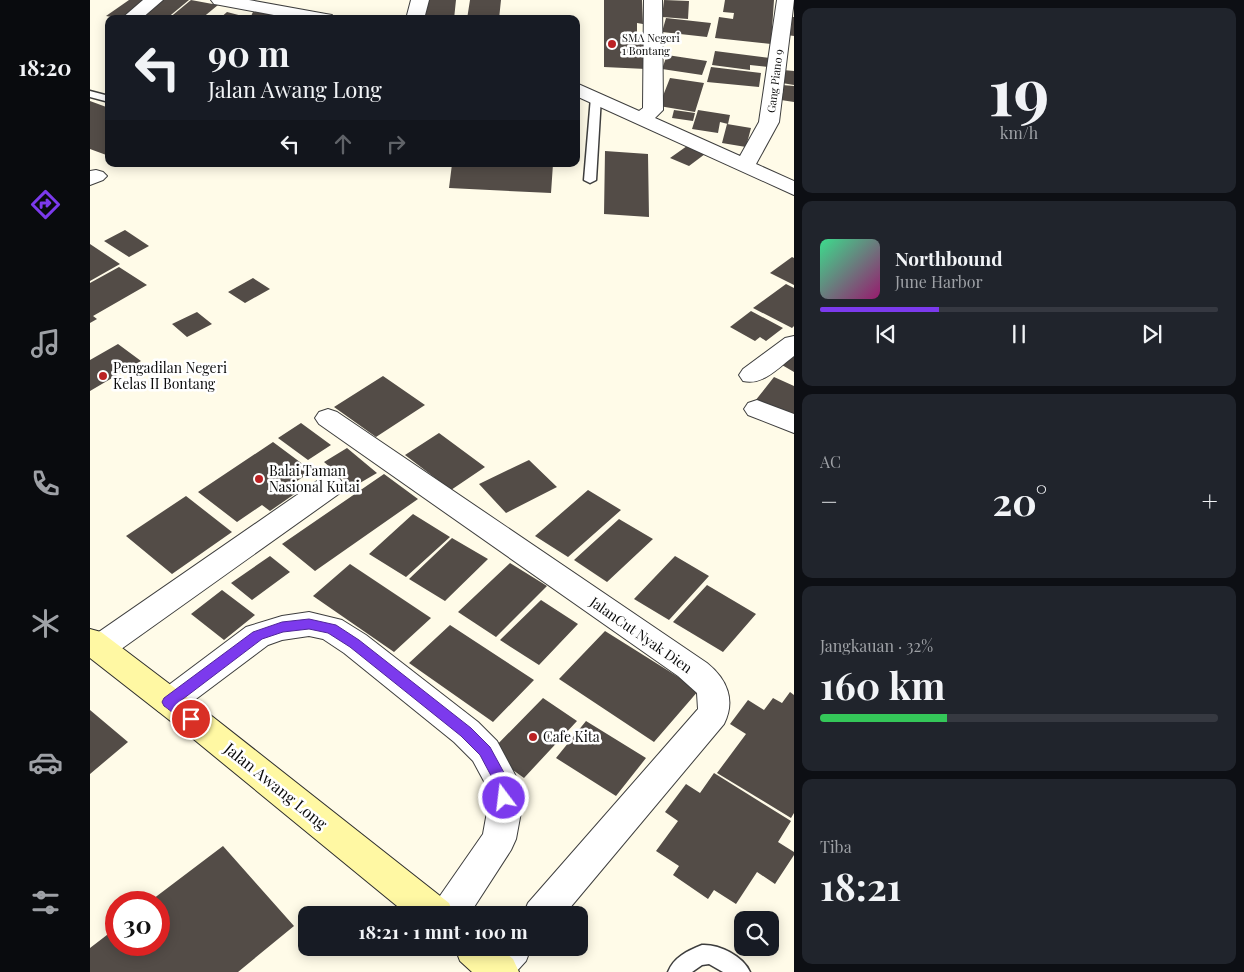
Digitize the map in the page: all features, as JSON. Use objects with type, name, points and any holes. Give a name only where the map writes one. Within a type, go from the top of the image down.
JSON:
[{"type":"street","points":[[135,15],[154,0]]},
{"type":"street","points":[[417,15],[420,0]]},
{"type":"street","points":[[648,114],[653,0]]},
{"type":"street","name":"Gang Piano 9","points":[[747,161],[769,122],[786,0]]},
{"type":"street","points":[[214,15],[226,1],[277,15],[322,12]]},
{"type":"street","points":[[580,91],[648,114],[747,161],[794,189]]},
{"type":"street","points":[[752,375],[794,344]]},
{"type":"street","points":[[757,408],[794,424]]},
{"type":"street","name":"JalanCut Nyak Dien","points":[[328,418],[681,662],[705,679],[714,691],[716,704],[713,714],[549,906]]},
{"type":"street","points":[[95,644],[330,486]]},
{"type":"street","points":[[169,702],[257,636],[282,628],[309,624],[331,629],[355,644],[466,732],[485,751],[503,784],[504,812],[499,839],[454,906]]},
{"type":"street","name":"Jalan Awang Long","points":[[95,644],[425,906]]},
{"type":"lane","points":[[90,94],[105,98]]},
{"type":"lane","points":[[590,180],[596,97]]},
{"type":"lane","points":[[678,972],[689,960],[698,954],[709,954],[723,959],[740,972]]},
{"type":"building","points":[[129,0],[150,0],[129,15],[107,15]]},
{"type":"building","points":[[157,0],[189,0],[171,15],[138,15]]},
{"type":"building","points":[[191,0],[218,5],[206,15],[173,15]]},
{"type":"building","points":[[428,0],[456,0],[454,15],[426,15]]},
{"type":"building","points":[[470,0],[501,0],[499,15],[468,15]]},
{"type":"building","points":[[604,0],[642,0],[643,24],[637,23],[637,35],[645,35],[646,69],[604,67]]},
{"type":"building","points":[[664,0],[689,1],[688,19],[662,17]]},
{"type":"building","points":[[725,0],[774,0],[771,44],[715,38],[719,17],[733,19],[734,13],[723,12]]},
{"type":"building","points":[[227,12],[238,15],[224,15]]},
{"type":"building","points":[[253,12],[272,13],[271,15],[252,15]]},
{"type":"building","points":[[792,17],[794,17],[794,36],[787,35],[788,28],[791,29]]},
{"type":"building","points":[[666,18],[711,23],[707,37],[662,32]]},
{"type":"building","points":[[715,51],[770,58],[768,67],[750,65],[750,70],[712,65]]},
{"type":"building","points":[[667,55],[707,61],[702,75],[662,69]]},
{"type":"building","points":[[711,67],[761,73],[759,87],[707,82]]},
{"type":"building","points":[[783,70],[794,71],[794,85],[782,83]]},
{"type":"building","points":[[670,78],[704,83],[695,112],[659,106]]},
{"type":"building","points":[[782,85],[794,86],[794,102],[781,100]]},
{"type":"building","points":[[90,101],[105,107],[105,155],[90,149]]},
{"type":"building","points":[[674,110],[695,113],[693,121],[672,118]]},
{"type":"building","points":[[698,110],[730,115],[728,124],[720,122],[718,133],[692,129]]},
{"type":"building","points":[[727,124],[751,128],[746,147],[722,143]]},
{"type":"building","points":[[687,146],[705,154],[689,166],[670,158]]},
{"type":"building","points":[[605,151],[648,154],[649,217],[604,214]]},
{"type":"building","points":[[452,167],[553,167],[551,193],[449,188]]},
{"type":"building","points":[[125,230],[149,246],[129,257],[104,241]]},
{"type":"building","points":[[90,244],[120,264],[90,281]]},
{"type":"building","points":[[792,257],[794,258],[794,285],[770,273]]},
{"type":"building","points":[[119,267],[147,285],[93,316],[97,319],[90,323],[90,283]]},
{"type":"building","points":[[253,278],[270,289],[245,303],[228,292]]},
{"type":"building","points":[[786,284],[794,288],[794,326],[792,328],[753,308]]},
{"type":"building","points":[[751,311],[783,328],[766,341],[760,337],[755,341],[730,327]]},
{"type":"building","points":[[197,312],[212,324],[187,337],[172,324]]},
{"type":"building","name":"Pengadilan Negeri Kelas II Bontang","points":[[118,344],[141,361],[90,391],[90,360]]},
{"type":"building","points":[[794,356],[794,372],[782,365]]},
{"type":"building","points":[[383,376],[425,405],[376,437],[334,407]]},
{"type":"building","points":[[774,377],[794,386],[794,418],[755,401]]},
{"type":"building","points":[[301,423],[331,445],[308,460],[278,438]]},
{"type":"building","points":[[439,433],[485,467],[451,490],[405,455]]},
{"type":"building","name":"Balai Taman Nasional Kutai","points":[[273,442],[312,471],[288,487],[296,493],[270,511],[262,505],[237,522],[198,492]]},
{"type":"building","points":[[347,448],[377,473],[353,487],[324,462]]},
{"type":"building","points":[[529,460],[557,487],[506,513],[479,484]]},
{"type":"building","points":[[384,474],[418,499],[315,571],[282,544]]},
{"type":"building","points":[[588,490],[621,510],[568,557],[535,536]]},
{"type":"building","points":[[186,496],[232,532],[172,574],[126,536]]},
{"type":"building","points":[[413,514],[450,537],[406,577],[369,554]]},
{"type":"building","points":[[619,519],[653,539],[607,582],[574,560]]},
{"type":"building","points":[[452,538],[488,559],[445,601],[409,579]]},
{"type":"building","points":[[270,556],[290,572],[252,600],[231,583]]},
{"type":"building","points":[[675,556],[709,576],[669,620],[634,599]]},
{"type":"building","points":[[510,563],[547,586],[496,637],[458,612]]},
{"type":"building","points":[[350,564],[431,618],[394,652],[313,596]]},
{"type":"building","points":[[707,585],[756,614],[723,652],[673,622]]},
{"type":"building","points":[[222,590],[255,615],[224,640],[191,614]]},
{"type":"building","points":[[541,600],[578,624],[539,665],[500,640]]},
{"type":"building","points":[[450,625],[534,680],[493,722],[409,663]]},
{"type":"building","points":[[605,631],[699,690],[654,742],[559,679]]},
{"type":"building","points":[[790,692],[794,695],[794,813],[791,818],[717,773],[746,734],[730,724],[748,700],[764,710],[773,698],[782,703]]},
{"type":"building","name":"Cafe Kita","points":[[543,698],[577,721],[524,778],[489,753]]},
{"type":"building","points":[[90,710],[128,742],[90,774]]},
{"type":"building","points":[[586,721],[646,758],[616,796],[556,758]]},
{"type":"building","points":[[714,773],[791,821],[778,842],[794,852],[794,855],[775,884],[757,872],[736,904],[714,890],[708,899],[673,875],[679,866],[656,851],[678,821],[665,812],[686,784],[700,793]]},
{"type":"building","points":[[223,846],[294,926],[238,972],[90,972],[90,948],[105,936],[105,956],[170,956],[170,891],[164,891]]},
{"type":"place","name":"SMA Negeri 1 Bontang","points":[[612,44]]},
{"type":"place","name":"Pengadilan Negeri Kelas II Bontang","points":[[103,376]]},
{"type":"place","name":"Balai Taman Nasional Kutai","points":[[259,479]]},
{"type":"place","name":"Cafe Kita","points":[[533,737]]},
{"type":"route","points":[[191,719],[169,702],[257,636],[282,628],[309,624],[331,629],[355,644],[466,732],[485,751],[503,784],[504,798]]}]
